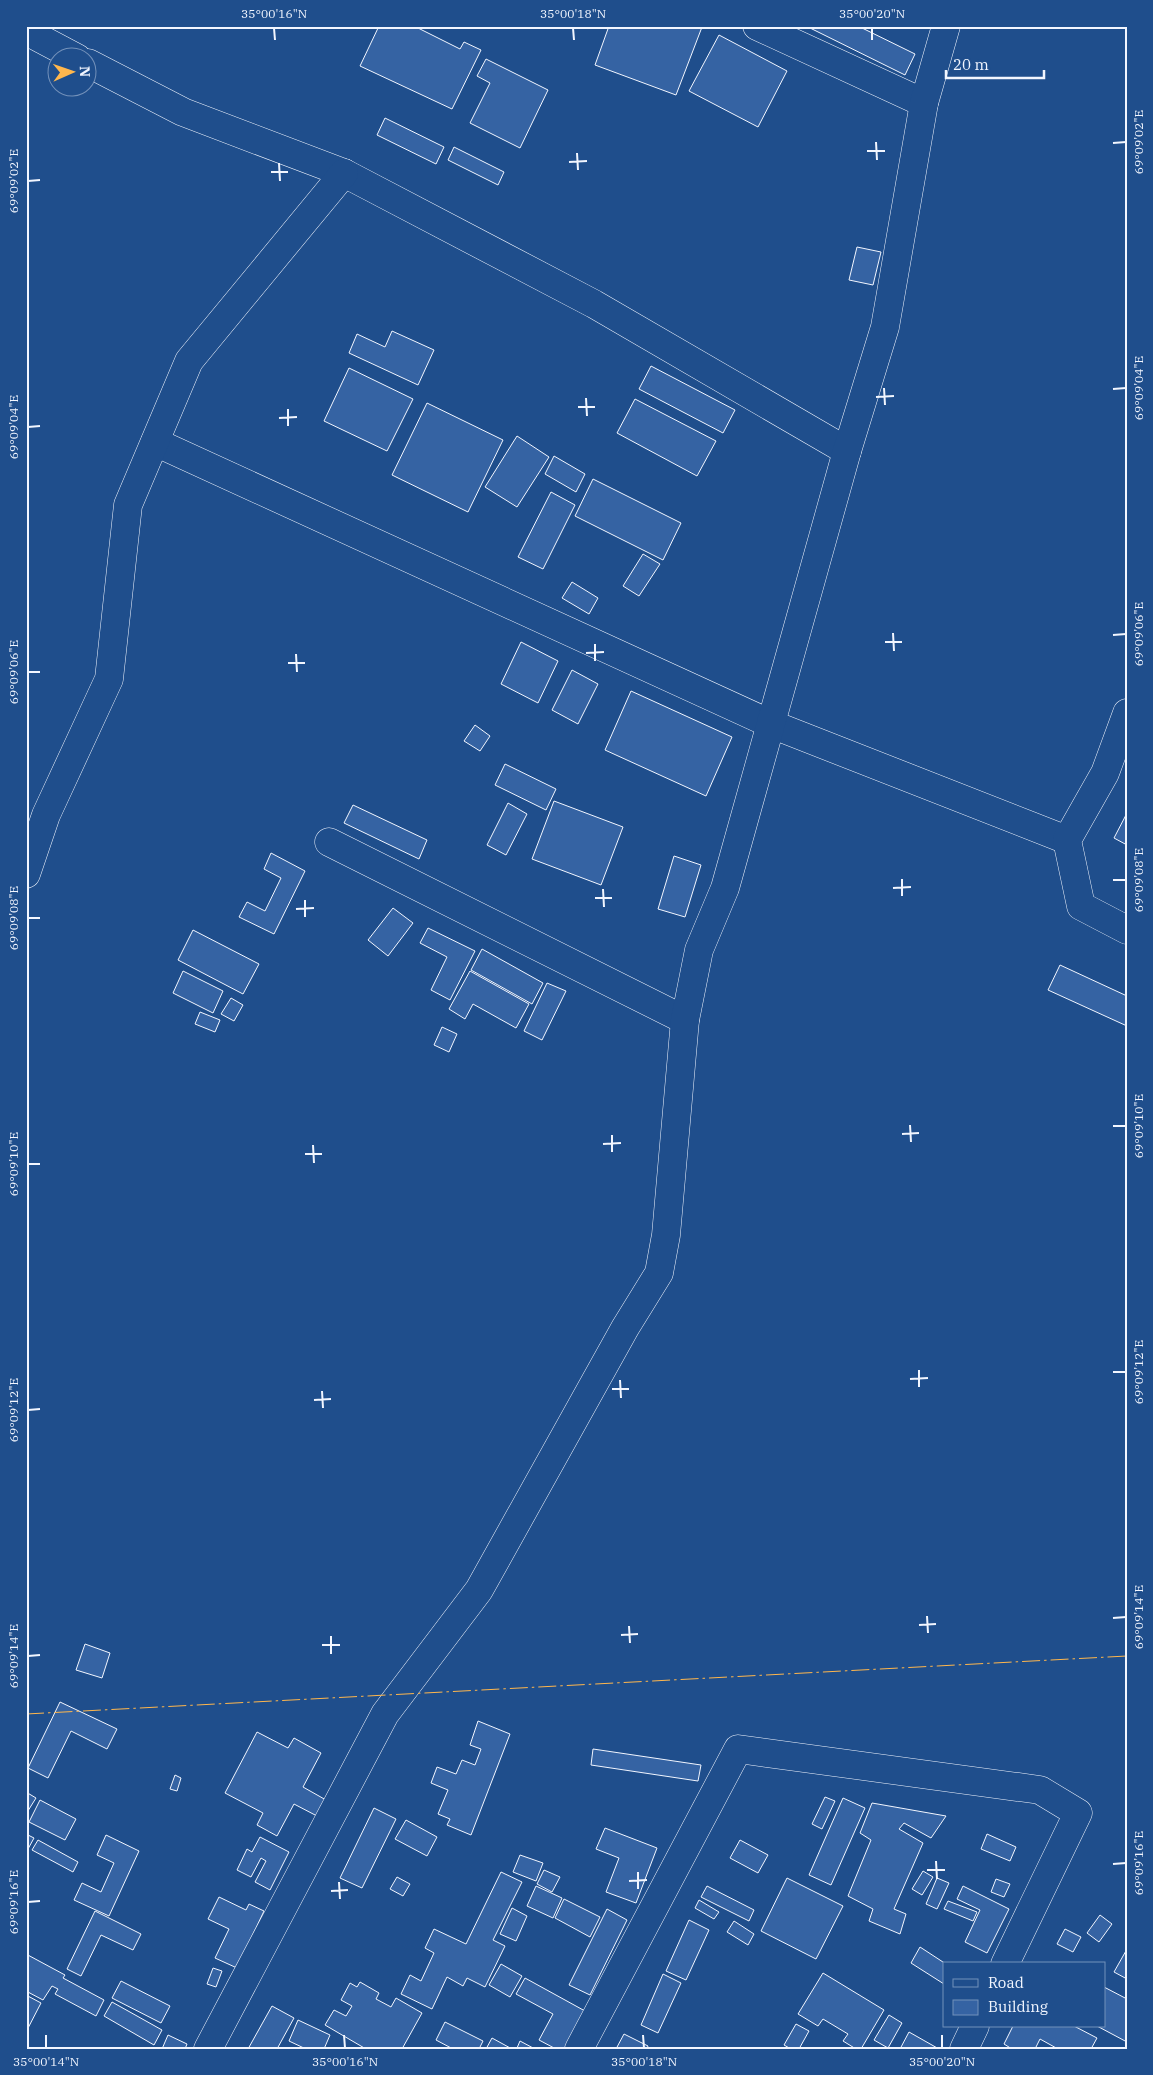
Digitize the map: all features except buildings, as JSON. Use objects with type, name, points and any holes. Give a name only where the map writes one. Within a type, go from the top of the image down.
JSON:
[{"type":"street","points":[[757,26],[924,103]]},
{"type":"street","points":[[208,2049],[385,1714],[479,1590],[625,1328],[659,1273],[666,1235],[685,1020],[699,950],[725,888],[847,452],[885,327],[924,103],[946,26]]},
{"type":"street","points":[[26,31],[58,48]]},
{"type":"street","points":[[98,68],[183,112],[344,173],[594,304],[847,452]]},
{"type":"street","points":[[26,874],[46,815],[109,678],[128,505],[190,361],[344,173]]},
{"type":"street","points":[[155,442],[771,724],[1067,840]]},
{"type":"street","points":[[1127,713],[1105,772],[1067,840],[1081,906],[1127,930]]},
{"type":"street","points":[[330,842],[685,1020]]},
{"type":"street","points":[[579,2049],[738,1749],[1040,1790],[1078,1813],[1006,1962]]},
{"type":"street","points":[[964,2049],[973,2028]]},
{"type":"power","points":[[26,1714],[1127,1656]]}]
